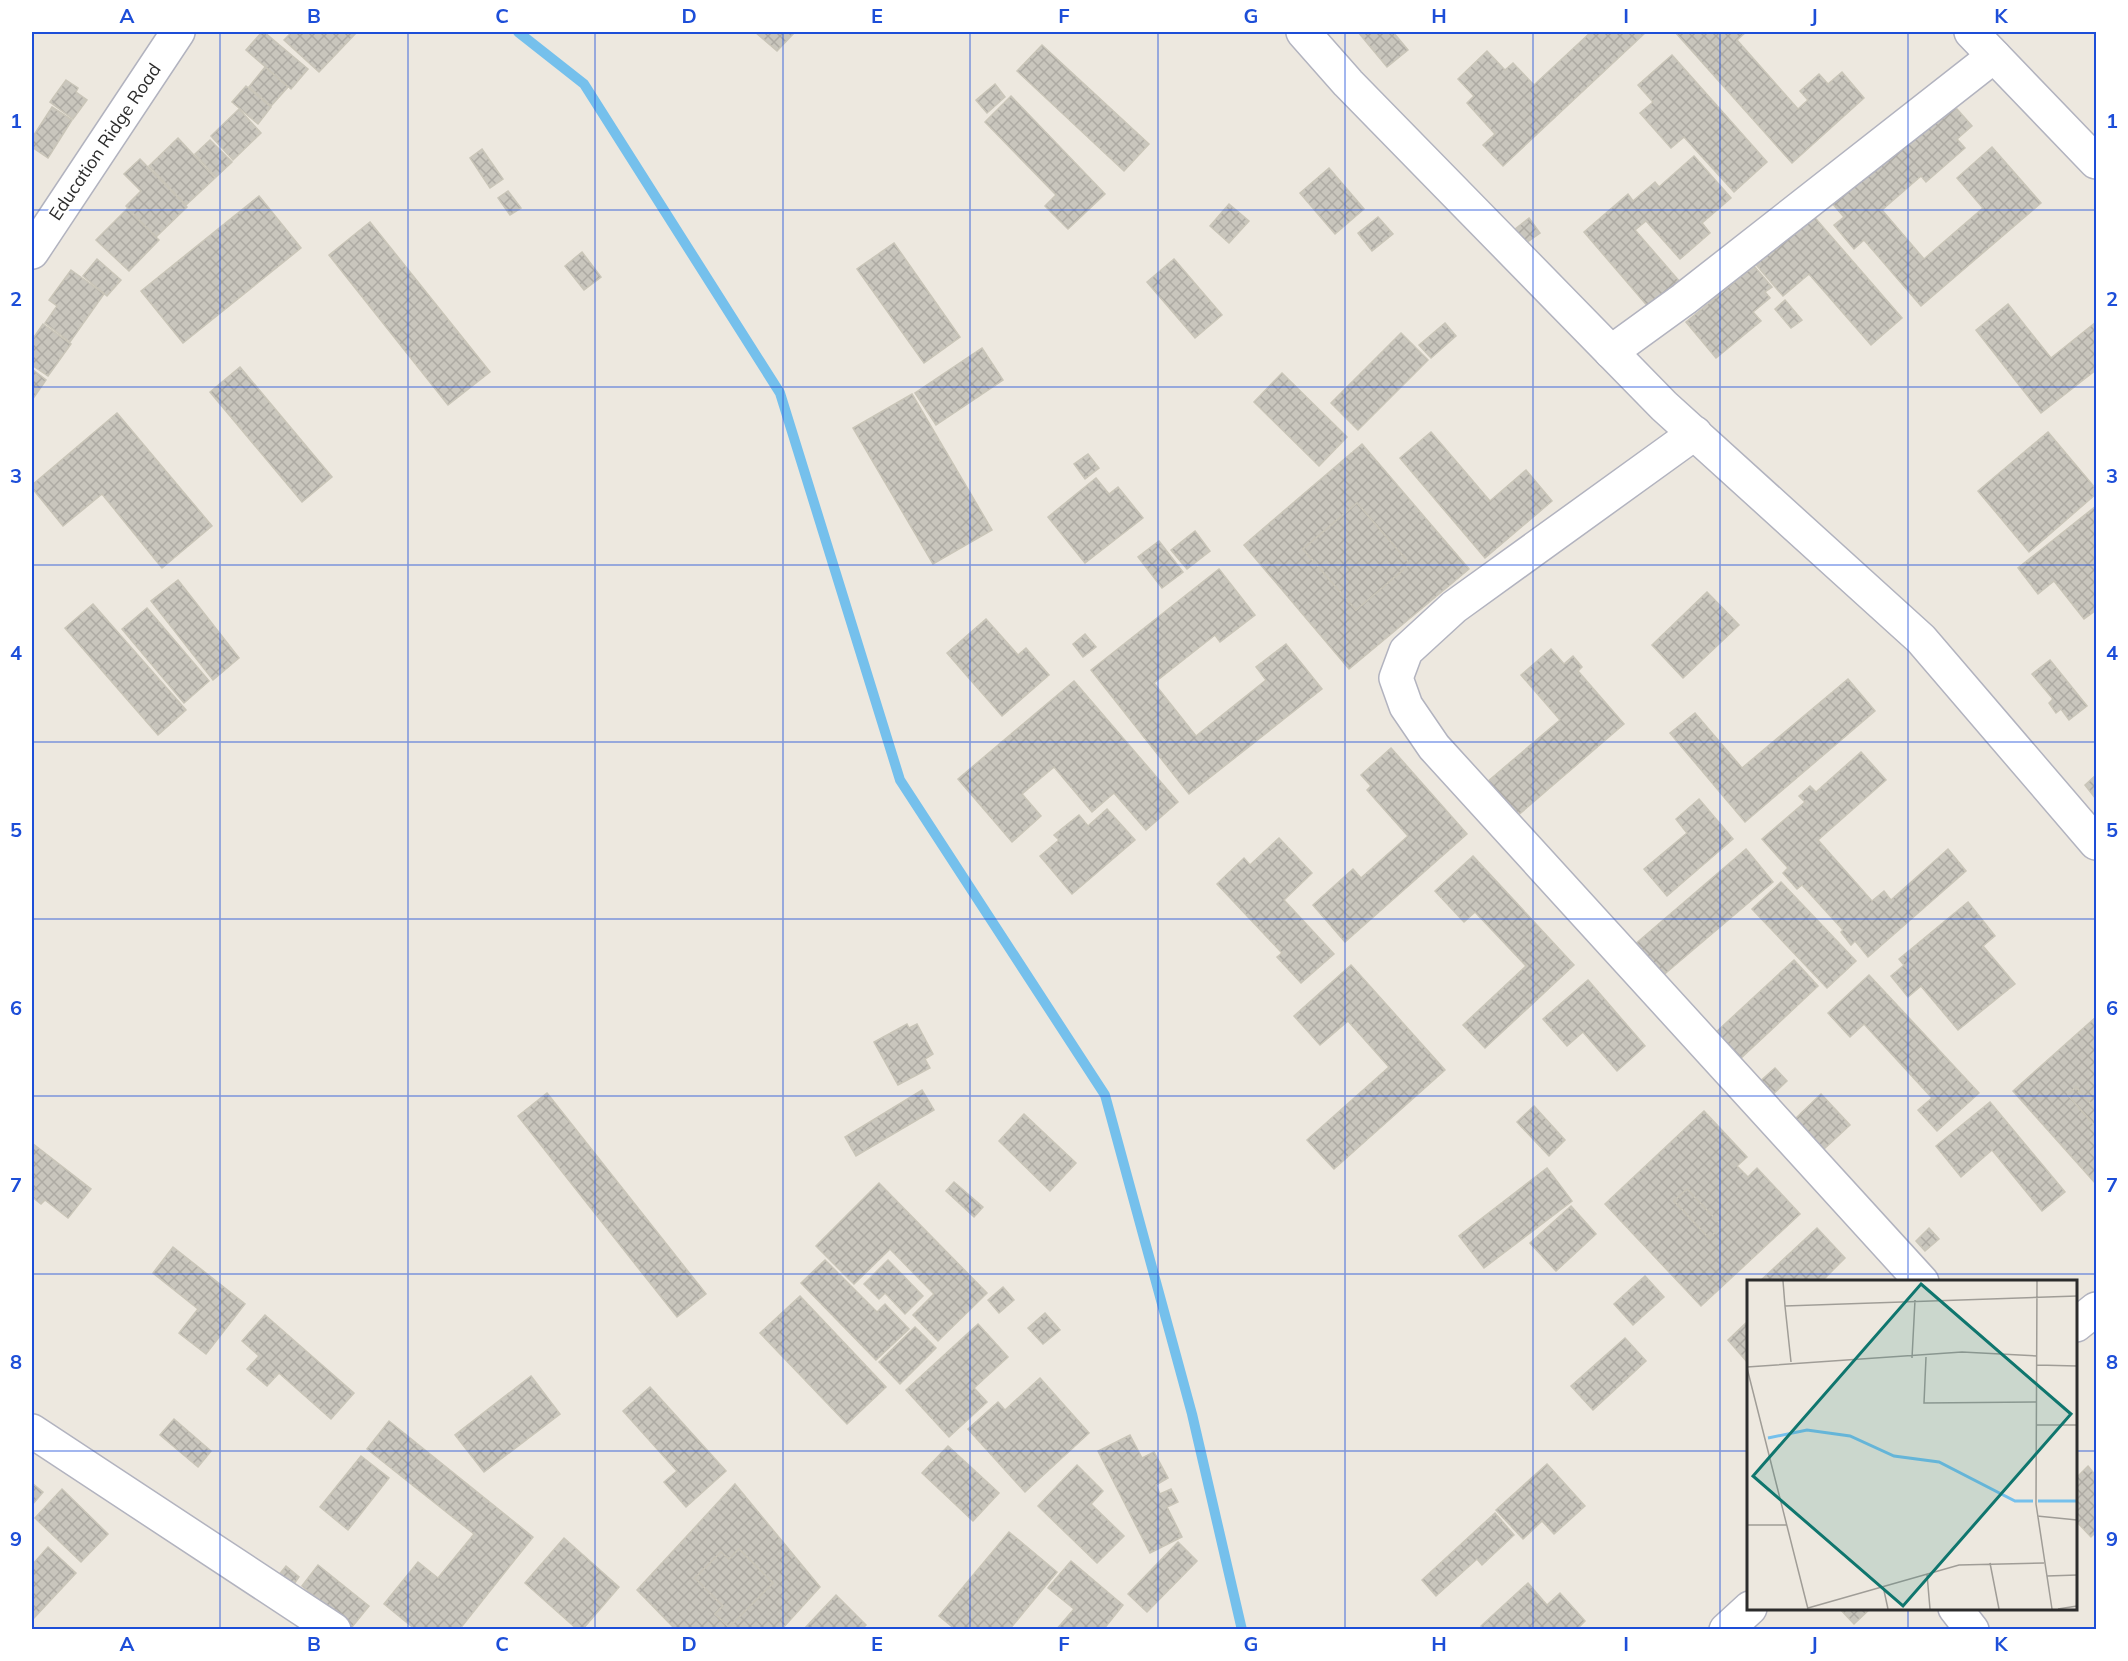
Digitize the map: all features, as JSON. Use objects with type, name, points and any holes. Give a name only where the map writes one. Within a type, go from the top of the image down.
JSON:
[{"type":"street","name":"Education Ridge Road","points":[[32,252],[178,32]]},
{"type":"street","points":[[1303,32],[1348,83],[1611,352],[1695,434],[1921,639],[2097,843]]},
{"type":"street","points":[[1971,32],[2097,162]]},
{"type":"street","points":[[1611,352],[1684,299],[1994,56]]},
{"type":"street","points":[[1695,434],[1454,607],[1406,651],[1396,678],[1406,706],[1434,747],[1921,1280]]},
{"type":"street","points":[[2077,1324],[2097,1309]]},
{"type":"street","points":[[32,1431],[334,1629]]},
{"type":"street","points":[[1726,1629],[1748,1610]]},
{"type":"street","points":[[1957,1610],[1972,1629]]},
{"type":"building","points":[[262,32],[308,69],[291,89],[246,50]]},
{"type":"building","points":[[292,32],[357,32],[319,72],[284,40]]},
{"type":"building","points":[[755,32],[795,32],[777,51]]},
{"type":"building","points":[[1358,32],[1393,32],[1408,50],[1387,67]]},
{"type":"building","points":[[1591,32],[1646,32],[1503,166],[1483,145],[1495,134],[1467,103],[1474,96],[1458,79],[1487,51],[1505,70],[1513,63],[1534,85]]},
{"type":"building","points":[[1675,32],[1746,32],[1737,40],[1798,109],[1808,100],[1800,91],[1819,74],[1828,84],[1842,72],[1864,98],[1792,163]]},
{"type":"building","points":[[1042,45],[1149,144],[1124,171],[1017,71]]},
{"type":"building","points":[[1672,55],[1767,162],[1734,192],[1684,137],[1671,148],[1640,113],[1653,102],[1638,85]]},
{"type":"building","points":[[265,67],[288,87],[271,106],[249,87]]},
{"type":"building","points":[[66,80],[78,88],[76,92],[87,100],[73,119],[50,102]]},
{"type":"building","points":[[995,84],[1005,97],[987,113],[976,100]]},
{"type":"building","points":[[246,86],[271,107],[258,124],[232,102]]},
{"type":"building","points":[[1011,96],[1105,194],[1068,229],[1045,206],[1056,195],[985,122]]},
{"type":"building","points":[[1949,100],[1972,126],[1957,139],[1965,148],[1926,182],[1921,176],[1882,210],[1924,259],[1983,208],[1957,178],[1992,147],[2041,203],[1921,306],[1864,240],[1854,249],[1834,225],[1844,217],[1831,202]]},
{"type":"building","points":[[52,107],[72,120],[48,158],[32,147],[32,138]]},
{"type":"building","points":[[239,109],[261,133],[233,160],[211,136]]},
{"type":"building","points":[[178,138],[215,178],[186,205],[149,166]]},
{"type":"building","points":[[210,140],[232,162],[216,177],[195,154]]},
{"type":"building","points":[[482,149],[503,179],[490,188],[470,158]]},
{"type":"building","points":[[1694,156],[1731,198],[1702,223],[1710,233],[1680,259],[1646,221],[1635,230],[1680,282],[1650,309],[1584,232],[1628,194],[1633,201],[1655,182],[1659,187]]},
{"type":"building","points":[[140,159],[187,207],[156,237],[126,206],[141,191],[124,174]]},
{"type":"building","points":[[1329,168],[1364,209],[1335,234],[1300,193]]},
{"type":"building","points":[[508,191],[521,208],[510,215],[498,198]]},
{"type":"building","points":[[259,196],[301,248],[183,343],[141,291]]},
{"type":"building","points":[[1229,204],[1249,221],[1229,243],[1210,226]]},
{"type":"building","points":[[127,209],[159,240],[129,271],[96,240]]},
{"type":"building","points":[[1810,212],[1902,318],[1871,345],[1809,274],[1783,296],[1753,261]]},
{"type":"building","points":[[1378,217],[1393,234],[1372,251],[1358,233]]},
{"type":"building","points":[[1529,218],[1540,233],[1519,248],[1509,234]]},
{"type":"building","points":[[370,222],[490,372],[448,405],[329,255]]},
{"type":"building","points":[[894,243],[960,337],[924,363],[857,269]]},
{"type":"building","points":[[582,252],[601,277],[584,290],[565,266]]},
{"type":"building","points":[[97,259],[121,280],[107,296],[83,276]]},
{"type":"building","points":[[1174,259],[1222,315],[1195,338],[1147,282]]},
{"type":"building","points":[[1754,266],[1772,287],[1765,292],[1770,298],[1753,312],[1761,321],[1716,358],[1686,322]]},
{"type":"building","points":[[71,270],[104,294],[70,342],[45,323],[57,306],[49,300]]},
{"type":"building","points":[[1785,300],[1802,320],[1791,328],[1775,309]]},
{"type":"building","points":[[2008,304],[2051,358],[2096,322],[2096,370],[2041,413],[1976,330]]},
{"type":"building","points":[[1445,323],[1456,336],[1431,358],[1419,345]]},
{"type":"building","points":[[43,324],[71,344],[48,376],[32,365],[32,340]]},
{"type":"building","points":[[1401,333],[1428,360],[1358,430],[1331,403]]},
{"type":"building","points":[[982,348],[1003,380],[936,425],[915,393]]},
{"type":"building","points":[[240,367],[332,477],[302,502],[210,392]]},
{"type":"building","points":[[32,369],[46,380],[32,400]]},
{"type":"building","points":[[1282,373],[1347,437],[1319,466],[1254,402]]},
{"type":"building","points":[[912,394],[992,530],[933,564],[853,428]]},
{"type":"building","points":[[117,413],[212,526],[162,568],[102,494],[63,526],[32,488],[32,485]]},
{"type":"building","points":[[1431,432],[1490,501],[1526,470],[1552,501],[1485,558],[1400,458]]},
{"type":"building","points":[[2048,432],[2096,489],[2096,494],[2029,552],[1978,491]]},
{"type":"building","points":[[1362,444],[1469,569],[1349,669],[1244,545]],"holes":[[[1357,503],[1410,564],[1356,610],[1303,549]]]},
{"type":"building","points":[[1088,454],[1099,468],[1085,479],[1074,464]]},
{"type":"building","points":[[1096,478],[1109,494],[1118,487],[1143,518],[1085,563],[1048,517]]},
{"type":"building","points":[[1357,503],[1410,564],[1356,610],[1303,549]]},
{"type":"building","points":[[2096,506],[2096,610],[2084,619],[2054,581],[2038,594],[2018,568]]},
{"type":"building","points":[[1195,531],[1210,551],[1187,569],[1171,550]]},
{"type":"building","points":[[1159,541],[1183,572],[1162,588],[1138,557]]},
{"type":"building","points":[[1219,569],[1255,615],[1220,642],[1215,635],[1154,683],[1196,736],[1266,680],[1256,667],[1286,644],[1322,689],[1189,794],[1091,670]]},
{"type":"building","points":[[178,580],[239,658],[213,680],[151,601]]},
{"type":"building","points":[[1707,592],[1739,625],[1683,678],[1652,645]]},
{"type":"building","points":[[93,604],[186,710],[158,735],[65,628]]},
{"type":"building","points":[[147,608],[209,681],[184,703],[122,629]]},
{"type":"building","points":[[986,619],[1018,655],[1026,648],[1049,675],[1002,716],[947,653]]},
{"type":"building","points":[[1085,634],[1096,647],[1083,657],[1073,644]]},
{"type":"building","points":[[1551,649],[1564,664],[1573,656],[1582,667],[1578,671],[1624,724],[1516,817],[1487,782],[1560,720],[1521,675]]},
{"type":"building","points":[[2050,660],[2087,706],[2069,720],[2061,709],[2056,713],[2049,703],[2053,699],[2032,674]]},
{"type":"building","points":[[1848,679],[1875,711],[1745,822],[1670,733],[1695,713],[1742,768]]},
{"type":"building","points":[[1074,681],[1178,802],[1146,830],[1114,793],[1092,812],[1054,767],[1022,794],[1041,816],[1012,842],[958,779]]},
{"type":"building","points":[[1391,748],[1467,834],[1345,942],[1313,905],[1353,869],[1361,878],[1408,836],[1367,790],[1371,786],[1361,775]]},
{"type":"building","points":[[1861,752],[1886,780],[1818,840],[1872,901],[1884,891],[1891,900],[1948,849],[1966,871],[1868,957],[1855,941],[1851,945],[1841,932],[1843,930],[1802,885],[1797,889],[1783,873],[1788,868],[1762,839],[1805,802],[1799,796],[1810,786],[1816,792]]},
{"type":"building","points":[[2096,775],[2096,799],[2085,785]]},
{"type":"building","points":[[1699,799],[1733,839],[1667,896],[1644,869],[1687,833],[1676,819]]},
{"type":"building","points":[[1107,809],[1135,840],[1072,894],[1040,856],[1059,840],[1054,835],[1079,815],[1088,826]]},
{"type":"building","points":[[1279,838],[1312,873],[1284,900],[1334,954],[1301,983],[1277,957],[1282,953],[1217,884],[1244,858],[1250,865]]},
{"type":"building","points":[[1746,849],[1773,882],[1654,983],[1626,952]]},
{"type":"building","points":[[1473,856],[1574,965],[1485,1048],[1463,1025],[1526,966],[1475,912],[1464,922],[1435,891]]},
{"type":"building","points":[[1781,882],[1856,961],[1827,988],[1752,909]]},
{"type":"building","points":[[1968,902],[1995,936],[1983,946],[2015,984],[1958,1030],[1921,986],[1908,997],[1891,976],[1904,965],[1899,959]]},
{"type":"building","points":[[1794,960],[1818,986],[1738,1061],[1713,1035]]},
{"type":"building","points":[[1351,965],[1445,1070],[1334,1169],[1307,1140],[1389,1067],[1348,1021],[1320,1045],[1294,1016]]},
{"type":"building","points":[[1869,975],[1979,1093],[1937,1131],[1918,1110],[1932,1098],[1864,1024],[1850,1037],[1828,1013]]},
{"type":"building","points":[[1588,980],[1645,1046],[1617,1071],[1583,1032],[1567,1046],[1543,1019]]},
{"type":"building","points":[[2096,1017],[2096,1110],[2076,1087],[2068,1095],[2096,1127],[2096,1184],[2013,1091]]},
{"type":"building","points":[[907,1024],[909,1028],[917,1024],[933,1054],[925,1059],[930,1068],[898,1085],[874,1042]]},
{"type":"building","points":[[1775,1068],[1787,1081],[1769,1098],[1757,1084]]},
{"type":"building","points":[[2076,1087],[2096,1110],[2096,1127],[2068,1095]]},
{"type":"building","points":[[922,1090],[934,1110],[856,1156],[845,1137]]},
{"type":"building","points":[[547,1093],[706,1294],[677,1317],[518,1116]]},
{"type":"building","points":[[1821,1094],[1850,1125],[1824,1149],[1795,1119]]},
{"type":"building","points":[[1990,1102],[2065,1192],[2042,1211],[1992,1150],[1961,1177],[1936,1146]]},
{"type":"building","points":[[1534,1106],[1565,1140],[1549,1156],[1517,1122]]},
{"type":"building","points":[[1704,1111],[1747,1157],[1737,1166],[1748,1177],[1757,1168],[1800,1214],[1701,1306],[1605,1204]],"holes":[[[1687,1189],[1722,1226],[1709,1238],[1674,1201]]]},
{"type":"building","points":[[1024,1114],[1076,1163],[1050,1191],[999,1141]]},
{"type":"building","points":[[32,1143],[91,1189],[68,1218],[45,1200],[41,1204],[32,1197]]},
{"type":"building","points":[[1547,1168],[1572,1201],[1484,1268],[1459,1236]]},
{"type":"building","points":[[954,1182],[983,1207],[974,1217],[946,1191]]},
{"type":"building","points":[[879,1183],[987,1293],[938,1341],[913,1315],[934,1294],[890,1249],[854,1284],[816,1246]]},
{"type":"building","points":[[1687,1189],[1722,1226],[1709,1238],[1674,1201]]},
{"type":"building","points":[[1571,1206],[1596,1234],[1556,1271],[1530,1243]]},
{"type":"building","points":[[1817,1228],[1845,1258],[1823,1280],[1761,1280]]},
{"type":"building","points":[[1929,1228],[1939,1239],[1925,1251],[1916,1241]]},
{"type":"building","points":[[173,1247],[245,1304],[206,1354],[179,1333],[198,1309],[153,1273]]},
{"type":"building","points":[[825,1260],[877,1312],[885,1304],[909,1329],[876,1360],[801,1283]]},
{"type":"building","points":[[888,1260],[923,1296],[905,1314],[885,1293],[879,1299],[864,1284]]},
{"type":"building","points":[[1645,1276],[1664,1297],[1633,1325],[1614,1304]]},
{"type":"building","points":[[1003,1287],[1014,1300],[999,1313],[988,1300]]},
{"type":"building","points":[[800,1296],[886,1387],[847,1424],[760,1333]]},
{"type":"building","points":[[1045,1313],[1060,1330],[1043,1344],[1028,1328]]},
{"type":"building","points":[[265,1315],[354,1393],[331,1419],[279,1373],[267,1386],[247,1369],[259,1356],[242,1341]]},
{"type":"building","points":[[1747,1322],[1747,1362],[1728,1340]]},
{"type":"building","points":[[978,1324],[1008,1357],[974,1388],[987,1402],[949,1437],[906,1390]]},
{"type":"building","points":[[915,1327],[936,1348],[900,1384],[879,1362]]},
{"type":"building","points":[[1625,1338],[1646,1361],[1593,1410],[1571,1386]]},
{"type":"building","points":[[531,1376],[560,1414],[484,1472],[455,1435]]},
{"type":"building","points":[[1040,1378],[1089,1433],[1025,1492],[968,1429],[998,1402],[1005,1410]]},
{"type":"building","points":[[650,1387],[726,1471],[686,1507],[664,1482],[677,1471],[623,1411]]},
{"type":"building","points":[[174,1419],[211,1451],[198,1467],[160,1435]]},
{"type":"building","points":[[389,1421],[533,1537],[459,1630],[416,1630],[384,1604],[418,1562],[438,1578],[474,1534],[367,1449]]},
{"type":"building","points":[[1130,1435],[1142,1458],[1154,1452],[1168,1478],[1156,1485],[1160,1494],[1171,1489],[1178,1502],[1167,1507],[1182,1537],[1150,1553],[1098,1451]]},
{"type":"building","points":[[948,1446],[999,1493],[973,1521],[922,1473]]},
{"type":"building","points":[[361,1456],[389,1478],[348,1530],[320,1507]]},
{"type":"building","points":[[1547,1464],[1585,1506],[1554,1534],[1542,1521],[1523,1539],[1496,1510]]},
{"type":"building","points":[[1077,1465],[1103,1491],[1091,1504],[1124,1536],[1097,1563],[1038,1506]]},
{"type":"building","points":[[2088,1466],[2096,1476],[2096,1532],[2091,1537],[2077,1522],[2077,1477]]},
{"type":"building","points":[[32,1483],[43,1492],[32,1505]]},
{"type":"building","points":[[735,1484],[820,1587],[781,1630],[676,1630],[637,1590]],"holes":[[[739,1549],[773,1583],[729,1627],[715,1614],[723,1606],[695,1578],[721,1552],[729,1559]]]},
{"type":"building","points":[[62,1489],[108,1534],[81,1562],[35,1518]]},
{"type":"building","points":[[1495,1513],[1514,1535],[1482,1565],[1477,1559],[1436,1596],[1422,1580]]},
{"type":"building","points":[[1009,1532],[1057,1572],[1009,1630],[956,1630],[939,1616]]},
{"type":"building","points":[[564,1538],[619,1587],[582,1630],[578,1630],[525,1583]]},
{"type":"building","points":[[1178,1542],[1197,1561],[1147,1612],[1128,1594]]},
{"type":"building","points":[[48,1547],[76,1573],[32,1620],[32,1565]]},
{"type":"building","points":[[739,1549],[773,1583],[729,1627],[715,1614],[723,1606],[695,1578],[721,1552],[729,1559]]},
{"type":"building","points":[[1071,1561],[1123,1605],[1103,1630],[1056,1630],[1074,1609],[1048,1588]]},
{"type":"building","points":[[318,1565],[369,1606],[352,1627],[302,1586]]},
{"type":"building","points":[[286,1566],[299,1577],[292,1587],[278,1576]]},
{"type":"building","points":[[1528,1583],[1547,1605],[1560,1593],[1585,1621],[1576,1630],[1484,1630],[1481,1626]]},
{"type":"building","points":[[836,1595],[866,1625],[861,1630],[803,1630]]},
{"type":"building","points":[[1841,1610],[1869,1610],[1854,1624]]},
{"type":"waterway","points":[[518,32],[584,84],[780,393],[900,780],[1105,1095],[1192,1414],[1242,1630]]}]
